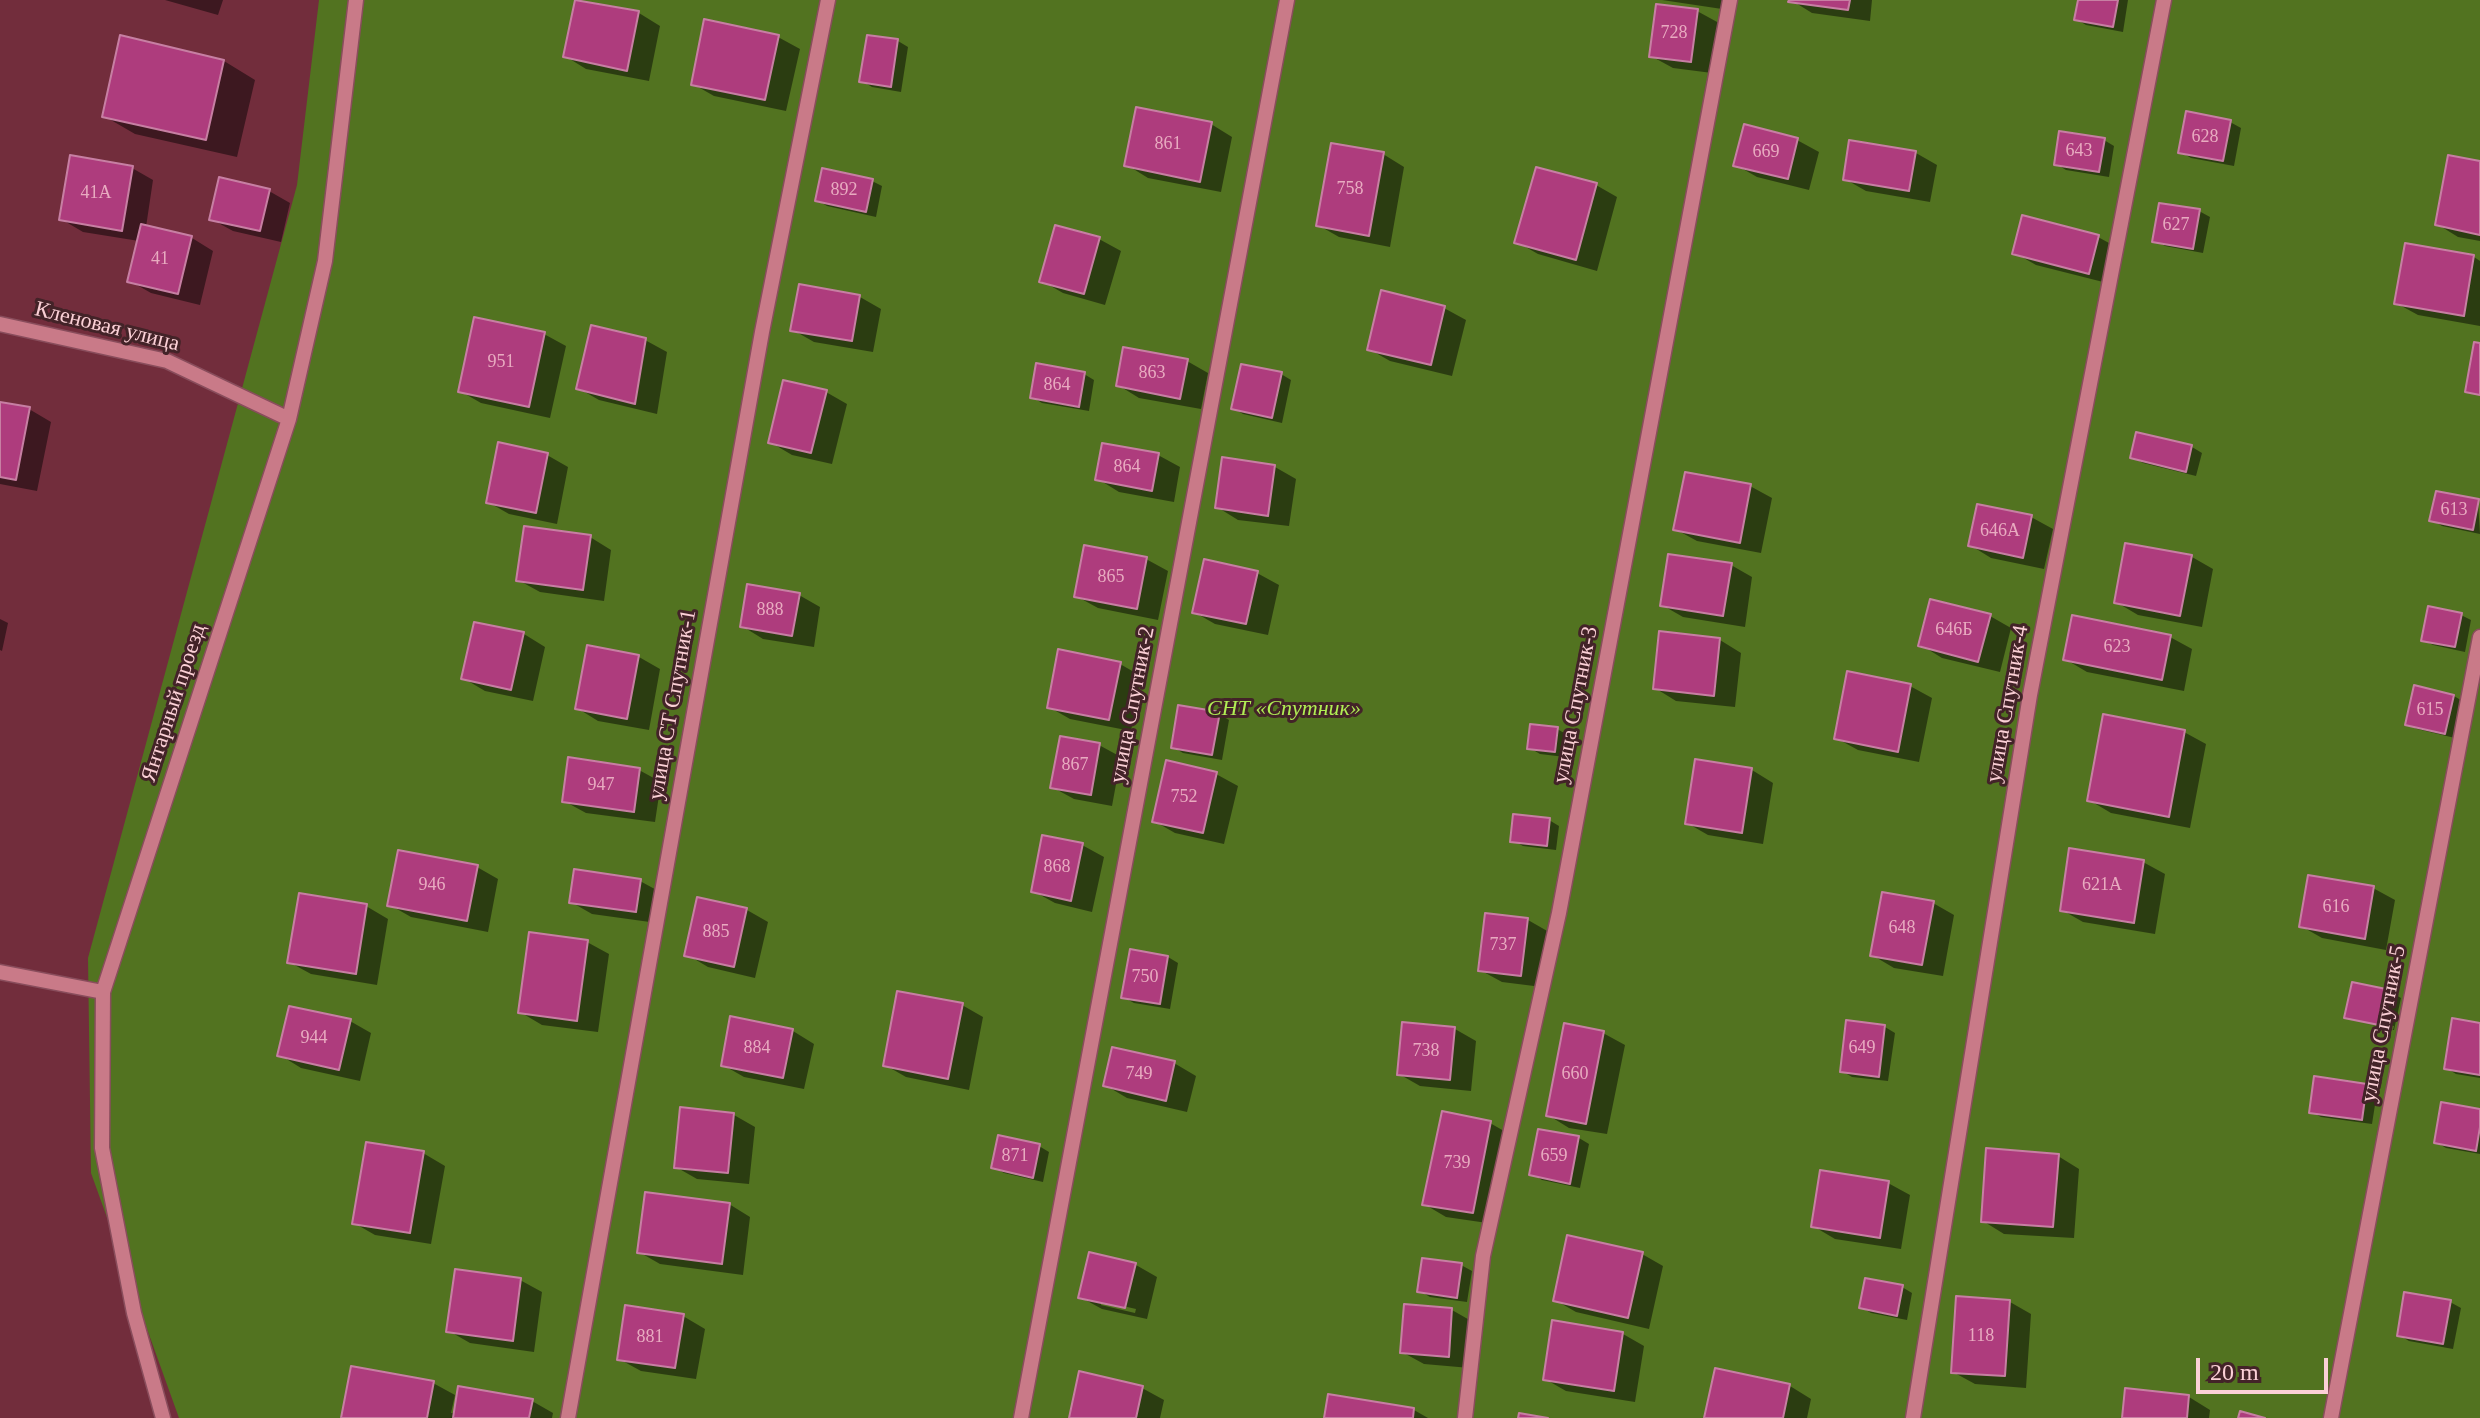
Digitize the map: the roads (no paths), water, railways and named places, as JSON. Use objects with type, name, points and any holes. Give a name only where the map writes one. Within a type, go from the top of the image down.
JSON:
[{"type":"street","name":"Янтарный проезд","points":[[163,1418],[134,1313],[102,1148],[103,992],[289,419],[325,261],[356,0]]},
{"type":"street","name":"улица СТ Спутник-1","points":[[568,1418],[762,332],[828,0]]},
{"type":"street","name":"улица Спутник-2","points":[[1021,1418],[1287,0]]},
{"type":"street","name":"улица Спутник-3","points":[[1465,1418],[1483,1256],[1559,913],[1730,0]]},
{"type":"street","name":"улица Спутник-4","points":[[1913,1418],[2030,695],[2164,0]]},
{"type":"street","name":"Кленовая улица","points":[[0,324],[167,361],[289,419]]},
{"type":"street","name":"улица Спутник-5","points":[[2331,1418],[2480,637]]},
{"type":"street","points":[[0,972],[103,992]]},
{"type":"park label","name":"СНТ «Спутник»","points":[[1284,709]]}]
